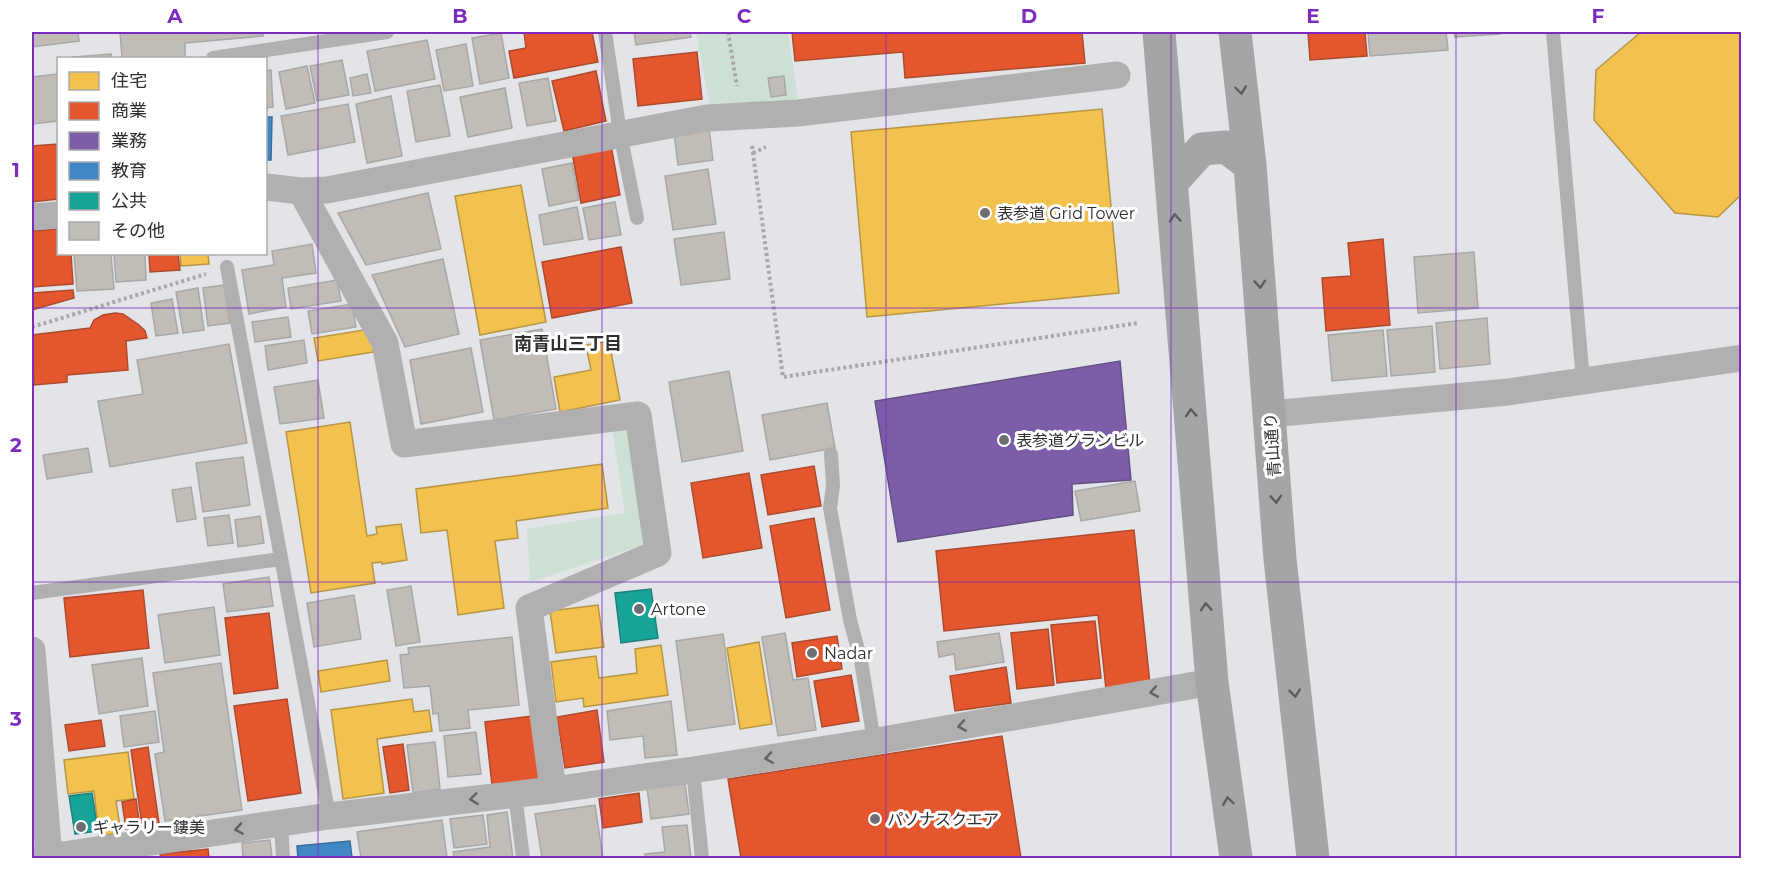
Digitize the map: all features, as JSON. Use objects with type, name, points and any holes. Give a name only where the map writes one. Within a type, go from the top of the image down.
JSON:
[{"type":"highway","points":[[1159,32],[1173,181],[1212,682],[1236,858]]},
{"type":"highway","name":"青山通り","points":[[1235,32],[1250,165],[1280,559],[1313,858]]},
{"type":"highway","points":[[1173,181],[1202,149],[1226,147],[1250,165]]},
{"type":"street","points":[[267,187],[301,191],[327,190],[707,118],[798,113],[1117,75]]},
{"type":"street","points":[[301,191],[385,343],[404,444],[638,415],[658,553],[529,608],[553,790]]},
{"type":"street","points":[[32,217],[57,215]]},
{"type":"street","points":[[1270,414],[1508,392],[1742,358]]},
{"type":"street","points":[[32,650],[47,858],[329,816],[553,790],[693,770],[1212,682]]},
{"type":"lane","points":[[220,57],[387,32]]},
{"type":"lane","points":[[605,32],[620,134],[637,218]]},
{"type":"lane","points":[[1553,32],[1583,381]]},
{"type":"lane","points":[[227,267],[329,816]]},
{"type":"lane","points":[[831,454],[833,486],[830,508],[850,620],[861,661],[874,741]]},
{"type":"lane","points":[[32,593],[282,559]]},
{"type":"lane","points":[[693,770],[702,858]]},
{"type":"lane","points":[[515,794],[524,858]]},
{"type":"lane","points":[[281,823],[284,858]]},
{"type":"path","points":[[728,32],[733,50],[740,116]]},
{"type":"path","points":[[752,144],[783,377],[1138,324]]},
{"type":"path","points":[[32,327],[227,267]]},
{"type":"green space","points":[[696,32],[788,32],[798,99],[710,107]]},
{"type":"green space","points":[[629,428],[643,545],[530,582],[527,529],[625,513],[612,429]]},
{"type":"building: 住宅","points":[[1641,32],[1742,32],[1742,194],[1718,217],[1675,213],[1594,120],[1596,70]]},
{"type":"building: 住宅","name":"表参道 Grid Tower","points":[[1102,109],[1119,293],[867,317],[851,132]]},
{"type":"building: 住宅","points":[[521,185],[546,322],[480,335],[455,196]]},
{"type":"building: 住宅","points":[[180,255],[208,255],[209,264],[181,266]]},
{"type":"building: 住宅","points":[[370,329],[374,352],[318,361],[314,338]]},
{"type":"building: 住宅","points":[[609,341],[620,400],[560,412],[554,377],[591,370],[586,345]]},
{"type":"building: 住宅","points":[[350,422],[367,536],[377,534],[376,527],[401,524],[407,560],[382,564],[382,562],[372,563],[375,583],[311,593],[286,432]]},
{"type":"building: 住宅","points":[[602,464],[608,508],[516,521],[518,538],[495,541],[504,608],[458,615],[447,530],[421,533],[416,489]]},
{"type":"building: 住宅","points":[[598,605],[604,647],[556,653],[550,611]]},
{"type":"building: 住宅","points":[[759,642],[772,724],[740,729],[727,648]]},
{"type":"building: 住宅","points":[[661,645],[668,695],[584,707],[583,698],[556,702],[551,662],[596,656],[599,678],[637,673],[635,649]]},
{"type":"building: 住宅","points":[[387,660],[390,681],[321,692],[318,671]]},
{"type":"building: 住宅","points":[[412,699],[414,712],[429,710],[432,731],[377,739],[384,793],[343,799],[331,710]]},
{"type":"building: 住宅","points":[[128,752],[134,799],[116,801],[121,833],[99,836],[94,791],[68,794],[64,760]]},
{"type":"building: 商業","points":[[524,32],[592,32],[598,62],[514,78],[509,51],[526,48]]},
{"type":"building: 商業","points":[[792,32],[1082,32],[1085,63],[905,78],[903,52],[795,61]]},
{"type":"building: 商業","points":[[1308,32],[1365,32],[1367,56],[1310,60]]},
{"type":"building: 商業","points":[[697,52],[702,99],[638,106],[633,59]]},
{"type":"building: 商業","points":[[596,71],[606,121],[564,131],[552,81]]},
{"type":"building: 商業","points":[[57,144],[57,199],[32,202],[32,146]]},
{"type":"building: 商業","points":[[611,145],[620,195],[581,203],[572,152]]},
{"type":"building: 商業","points":[[57,229],[57,255],[71,255],[73,284],[32,287],[32,231]]},
{"type":"building: 商業","points":[[1383,239],[1390,325],[1326,331],[1322,278],[1351,276],[1348,243]]},
{"type":"building: 商業","points":[[621,247],[632,303],[552,318],[542,262]]},
{"type":"building: 商業","points":[[149,255],[178,255],[180,270],[150,272]]},
{"type":"building: 商業","points":[[73,290],[74,298],[32,310],[32,293]]},
{"type":"building: 商業","points":[[123,314],[139,325],[145,331],[147,338],[126,341],[128,370],[67,375],[67,382],[34,385],[32,335],[90,328],[94,320],[103,315]]},
{"type":"building: 商業","points":[[814,466],[821,506],[768,515],[761,475]]},
{"type":"building: 商業","points":[[749,473],[762,548],[703,558],[691,483]]},
{"type":"building: 商業","points":[[814,518],[830,610],[786,618],[770,526]]},
{"type":"building: 商業","points":[[1134,530],[1150,684],[1106,689],[1098,615],[944,631],[936,551]]},
{"type":"building: 商業","points":[[143,590],[149,648],[70,657],[64,598]]},
{"type":"building: 商業","points":[[269,613],[278,688],[234,694],[225,618]]},
{"type":"building: 商業","points":[[1095,621],[1101,678],[1057,683],[1051,625]]},
{"type":"building: 商業","points":[[1048,629],[1054,685],[1017,689],[1011,633]]},
{"type":"building: 商業","points":[[837,636],[842,669],[797,677],[792,643]]},
{"type":"building: 商業","points":[[1006,667],[1011,703],[955,711],[950,676]]},
{"type":"building: 商業","points":[[851,675],[859,721],[822,727],[814,681]]},
{"type":"building: 商業","points":[[287,699],[301,793],[248,801],[234,706]]},
{"type":"building: 商業","points":[[597,710],[604,762],[565,768],[557,717]]},
{"type":"building: 商業","points":[[532,716],[539,780],[492,785],[485,722]]},
{"type":"building: 商業","points":[[101,720],[105,746],[69,751],[65,725]]},
{"type":"building: 商業","name":"パソナスクエア","points":[[1002,736],[1021,858],[741,858],[728,779]]},
{"type":"building: 商業","points":[[403,744],[409,790],[390,793],[383,747]]},
{"type":"building: 商業","points":[[148,747],[159,823],[142,825],[131,750]]},
{"type":"building: 商業","points":[[639,793],[642,822],[603,828],[599,799]]},
{"type":"building: 商業","points":[[136,799],[140,827],[126,829],[122,802]]},
{"type":"building: 商業","points":[[208,849],[209,858],[161,858],[160,854]]},
{"type":"building: 業務","name":"表参道グランビル","points":[[1120,361],[1131,480],[1072,484],[1073,515],[898,542],[875,401]]},
{"type":"building: 教育","points":[[267,117],[272,117],[271,160],[267,160]]},
{"type":"building: 教育","points":[[350,841],[352,858],[298,858],[297,846]]},
{"type":"building: 公共","points":[[651,589],[658,638],[621,643],[615,593]]},
{"type":"building: 公共","points":[[92,793],[98,831],[75,834],[69,796]]},
{"type":"building: その他","points":[[32,32],[78,32],[79,41],[32,47]]},
{"type":"building: その他","points":[[120,32],[263,32],[263,36],[185,43],[185,57],[122,57]]},
{"type":"building: その他","points":[[634,32],[690,32],[691,37],[636,45]]},
{"type":"building: その他","points":[[1368,32],[1446,32],[1448,50],[1370,56]]},
{"type":"building: その他","points":[[1454,32],[1500,32],[1500,34],[1455,37]]},
{"type":"building: その他","points":[[501,33],[509,78],[480,84],[472,38]]},
{"type":"building: その他","points":[[427,40],[435,79],[375,91],[367,51]]},
{"type":"building: その他","points":[[466,44],[473,86],[444,91],[436,50]]},
{"type":"building: その他","points":[[111,54],[112,57],[73,57]]},
{"type":"building: その他","points":[[342,60],[349,95],[317,101],[310,66]]},
{"type":"building: その他","points":[[307,66],[315,103],[286,109],[279,72]]},
{"type":"building: その他","points":[[271,70],[273,107],[267,108],[267,71]]},
{"type":"building: その他","points":[[57,74],[57,121],[32,124],[32,77]]},
{"type":"building: その他","points":[[367,74],[371,93],[353,96],[350,78]]},
{"type":"building: その他","points":[[784,76],[786,95],[771,97],[768,78]]},
{"type":"building: その他","points":[[548,78],[556,121],[527,126],[519,83]]},
{"type":"building: その他","points":[[440,85],[450,136],[416,142],[407,91]]},
{"type":"building: その他","points":[[505,88],[512,128],[468,137],[460,97]]},
{"type":"building: その他","points":[[391,96],[402,156],[367,163],[356,104]]},
{"type":"building: その他","points":[[348,104],[355,142],[288,155],[281,116]]},
{"type":"building: その他","points":[[709,128],[713,160],[678,165],[674,133]]},
{"type":"building: その他","points":[[572,163],[579,200],[549,206],[542,169]]},
{"type":"building: その他","points":[[708,169],[716,224],[673,230],[665,176]]},
{"type":"building: その他","points":[[428,193],[441,249],[366,265],[338,213]]},
{"type":"building: その他","points":[[615,202],[621,235],[589,240],[583,208]]},
{"type":"building: その他","points":[[577,207],[583,239],[544,245],[539,215]]},
{"type":"building: その他","points":[[724,232],[730,279],[681,285],[674,239]]},
{"type":"building: その他","points":[[312,244],[316,273],[282,278],[286,307],[249,314],[242,270],[274,265],[272,251]]},
{"type":"building: その他","points":[[1474,252],[1478,308],[1418,313],[1414,257]]},
{"type":"building: その他","points":[[74,255],[111,255],[114,289],[77,291]]},
{"type":"building: その他","points":[[114,255],[145,255],[146,280],[116,282]]},
{"type":"building: その他","points":[[443,259],[459,334],[405,347],[372,275]]},
{"type":"building: その他","points":[[337,280],[341,301],[291,309],[288,288]]},
{"type":"building: その他","points":[[224,285],[230,323],[208,326],[203,288]]},
{"type":"building: その他","points":[[198,288],[204,330],[183,333],[176,292]]},
{"type":"building: その他","points":[[172,299],[178,333],[156,336],[151,303]]},
{"type":"building: その他","points":[[352,304],[356,327],[312,334],[308,311]]},
{"type":"building: その他","points":[[288,317],[291,337],[255,342],[252,322]]},
{"type":"building: その他","points":[[1487,318],[1490,364],[1440,369],[1436,323]]},
{"type":"building: その他","points":[[1432,326],[1435,372],[1391,376],[1387,330]]},
{"type":"building: その他","points":[[542,329],[556,409],[494,420],[480,340]]},
{"type":"building: その他","points":[[1383,330],[1387,376],[1332,381],[1328,335]]},
{"type":"building: その他","points":[[304,340],[307,363],[268,370],[265,346]]},
{"type":"building: その他","points":[[229,344],[247,443],[110,467],[98,401],[143,394],[137,360]]},
{"type":"building: その他","points":[[471,348],[483,412],[421,424],[410,360]]},
{"type":"building: その他","points":[[729,371],[743,451],[682,462],[669,382]]},
{"type":"building: その他","points":[[318,380],[324,418],[280,424],[274,387]]},
{"type":"building: その他","points":[[827,403],[835,448],[770,460],[762,415]]},
{"type":"building: その他","points":[[88,448],[92,472],[47,479],[43,455]]},
{"type":"building: その他","points":[[243,457],[250,505],[203,512],[196,463]]},
{"type":"building: その他","points":[[1135,481],[1140,511],[1081,521],[1075,491]]},
{"type":"building: その他","points":[[191,487],[196,519],[177,522],[172,490]]},
{"type":"building: その他","points":[[229,515],[233,543],[208,546],[204,518]]},
{"type":"building: その他","points":[[260,516],[264,543],[238,547],[235,520]]},
{"type":"building: その他","points":[[269,577],[273,606],[227,612],[223,584]]},
{"type":"building: その他","points":[[411,586],[420,642],[396,646],[387,590]]},
{"type":"building: その他","points":[[354,595],[361,639],[314,647],[307,603]]},
{"type":"building: その他","points":[[214,607],[220,655],[165,663],[158,615]]},
{"type":"building: その他","points":[[785,633],[793,680],[808,678],[816,730],[778,736],[762,637]]},
{"type":"building: その他","points":[[999,633],[1004,662],[956,670],[954,654],[939,657],[937,642]]},
{"type":"building: その他","points":[[723,634],[735,724],[688,731],[676,641]]},
{"type":"building: その他","points":[[512,637],[519,705],[468,710],[470,728],[440,731],[438,713],[433,714],[430,686],[404,688],[400,655],[409,654],[408,648]]},
{"type":"building: その他","points":[[142,658],[148,706],[99,714],[92,665]]},
{"type":"building: その他","points":[[221,663],[242,810],[165,821],[155,754],[164,752],[153,673]]},
{"type":"building: その他","points":[[671,701],[677,755],[645,758],[643,736],[610,740],[607,711]]},
{"type":"building: その他","points":[[155,711],[159,742],[124,747],[120,716]]},
{"type":"building: その他","points":[[476,732],[481,774],[448,777],[444,736]]},
{"type":"building: その他","points":[[435,742],[440,789],[413,793],[407,745]]},
{"type":"building: その他","points":[[685,783],[689,814],[651,819],[647,788]]},
{"type":"building: その他","points":[[595,805],[603,858],[542,858],[535,814]]},
{"type":"building: その他","points":[[507,812],[513,858],[454,858],[453,852],[490,847],[487,815]]},
{"type":"building: その他","points":[[483,815],[487,844],[454,848],[450,819]]},
{"type":"building: その他","points":[[442,820],[447,858],[361,858],[357,832]]},
{"type":"building: その他","points":[[687,825],[691,858],[645,858],[645,854],[665,852],[662,827]]},
{"type":"building: その他","points":[[270,840],[272,858],[243,858],[242,843]]},
{"type":"place","name":"表参道 Grid Tower","points":[[985,213]]},
{"type":"place","name":"表参道グランビル","points":[[1004,440]]},
{"type":"place","name":"Artone","points":[[639,609]]},
{"type":"place","name":"Nadar","points":[[812,653]]},
{"type":"place","name":"パソナスクエア","points":[[875,819]]},
{"type":"place","name":"ギャラリー鏤美","points":[[81,827]]},
{"type":"district","name":"南青山三丁目","points":[[568,344]]}]
